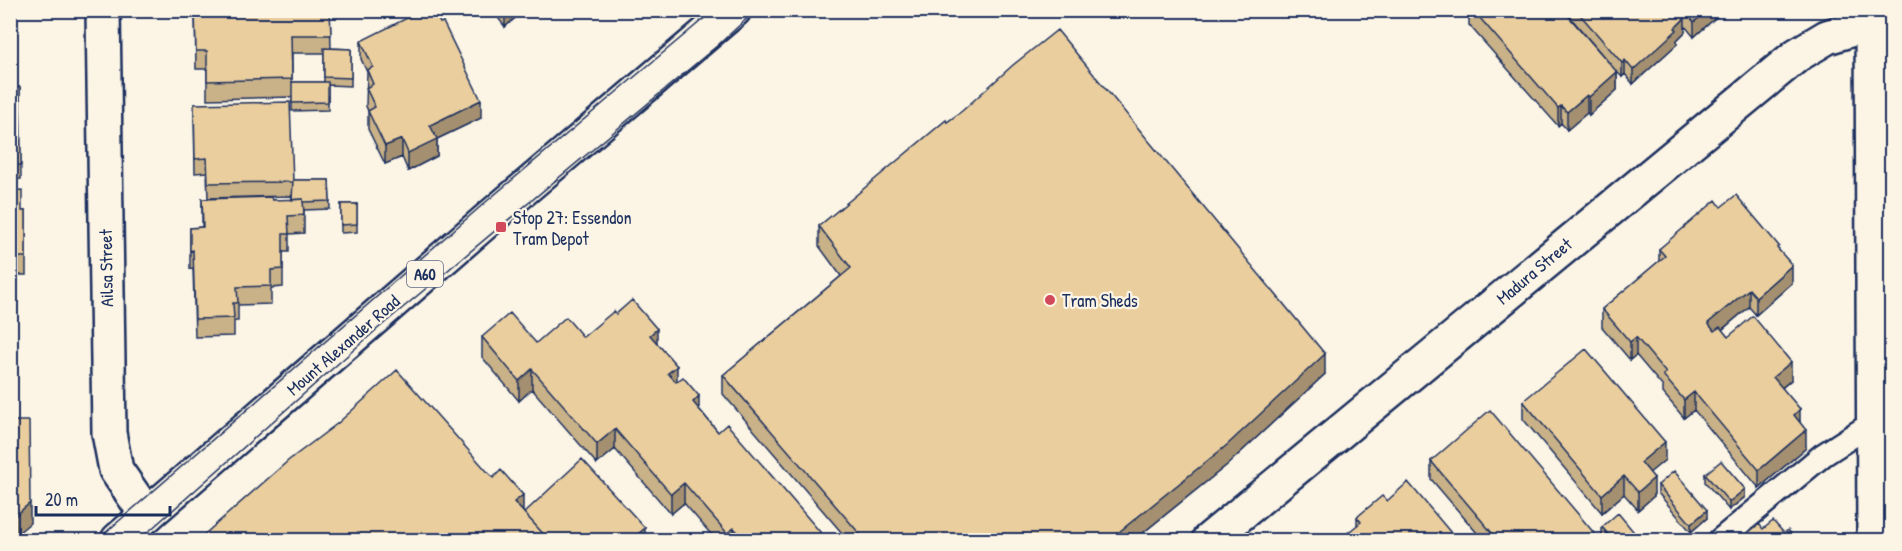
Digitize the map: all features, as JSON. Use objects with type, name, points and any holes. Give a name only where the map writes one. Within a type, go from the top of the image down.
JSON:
[{"type":"street","name":"Ailsa Street","points":[[103,10],[109,434],[116,470],[147,515]]},
{"type":"street","name":"Mount Alexander Road","points":[[118,540],[734,10]]},
{"type":"street","points":[[1872,17],[1874,540]]},
{"type":"street","name":"Madura Street","points":[[1209,540],[1797,55],[1827,37],[1872,17]]},
{"type":"lane","points":[[1720,540],[1823,455],[1874,422]]},
{"type":"building","points":[[195,10],[330,10],[331,35],[291,35],[292,79],[207,81],[207,51],[196,51]]},
{"type":"building","points":[[423,10],[433,10],[440,23],[443,22],[481,100],[430,125],[437,139],[408,153],[402,139],[385,146],[368,111],[375,107],[366,88],[373,84],[367,70],[373,67],[361,41]]},
{"type":"building","points":[[1473,10],[1563,10],[1617,72],[1589,97],[1587,95],[1567,112],[1561,106],[1558,108]]},
{"type":"building","points":[[1576,10],[1678,10],[1685,18],[1675,28],[1677,30],[1633,70],[1625,60],[1622,63]]},
{"type":"building","points":[[1684,10],[1708,10],[1694,22]]},
{"type":"building","name":"Tram Sheds","points":[[1057,30],[1325,354],[1227,445],[1109,540],[865,540],[723,375],[851,268],[819,226],[946,120],[947,122],[962,111],[1013,65]]},
{"type":"building","points":[[324,48],[351,49],[351,78],[324,77]]},
{"type":"building","points":[[292,82],[328,82],[328,102],[292,103]]},
{"type":"building","points":[[10,87],[20,87],[21,165],[10,165]]},
{"type":"building","points":[[290,102],[293,182],[208,183],[207,158],[195,159],[194,104]]},
{"type":"building","points":[[293,180],[329,180],[330,201],[292,200]]},
{"type":"building","points":[[22,190],[22,211],[26,211],[26,257],[10,257],[10,191]]},
{"type":"building","points":[[1736,195],[1792,265],[1756,297],[1749,289],[1708,323],[1714,331],[1720,327],[1728,337],[1753,316],[1791,362],[1773,377],[1800,409],[1794,415],[1806,430],[1759,470],[1694,392],[1684,400],[1663,375],[1666,373],[1636,337],[1630,342],[1602,309],[1665,256],[1659,249],[1716,200],[1721,207]]},
{"type":"building","points":[[271,197],[272,200],[303,199],[304,215],[288,216],[289,234],[283,234],[283,269],[271,270],[271,286],[237,287],[238,303],[233,303],[234,318],[195,319],[190,228],[203,227],[202,199]]},
{"type":"building","points":[[341,204],[357,204],[357,224],[341,225]]},
{"type":"building","points":[[632,300],[657,329],[650,335],[677,366],[668,373],[676,382],[683,377],[699,396],[693,402],[718,432],[727,424],[827,540],[745,540],[734,528],[727,533],[684,483],[671,494],[615,429],[597,444],[532,369],[519,381],[482,337],[510,313],[536,343],[566,317],[583,337],[614,311],[616,314]]},
{"type":"building","points":[[1586,349],[1665,442],[1641,462],[1654,478],[1638,492],[1624,476],[1602,495],[1523,401]]},
{"type":"building","points":[[397,370],[493,478],[501,470],[523,495],[514,502],[549,540],[198,540],[289,460],[338,423]]},
{"type":"building","points":[[1490,410],[1600,540],[1498,540],[1431,461]]},
{"type":"building","points":[[10,421],[29,421],[30,503],[10,520]]},
{"type":"building","points":[[582,459],[645,528],[631,540],[549,540],[524,513]]},
{"type":"building","points":[[1721,461],[1745,489],[1729,502],[1705,474]]},
{"type":"building","points":[[1674,471],[1707,510],[1691,524],[1658,485]]},
{"type":"building","points":[[1408,482],[1457,540],[1339,540],[1361,522],[1357,517],[1382,496],[1387,501]]},
{"type":"building","points":[[1618,513],[1638,537],[1633,540],[1613,540],[1602,527]]},
{"type":"building","points":[[1773,521],[1784,533],[1788,530],[1796,540],[1739,540],[1759,524],[1763,529]]},
{"type":"tram line","points":[[97,540],[487,201],[714,10]]},
{"type":"tram line","points":[[139,540],[375,331],[718,45],[756,10]]},
{"type":"place","name":"Stop 27: Essendon Tram Depot","points":[[501,227]]},
{"type":"place","name":"Tram Sheds","points":[[1050,300]]}]
